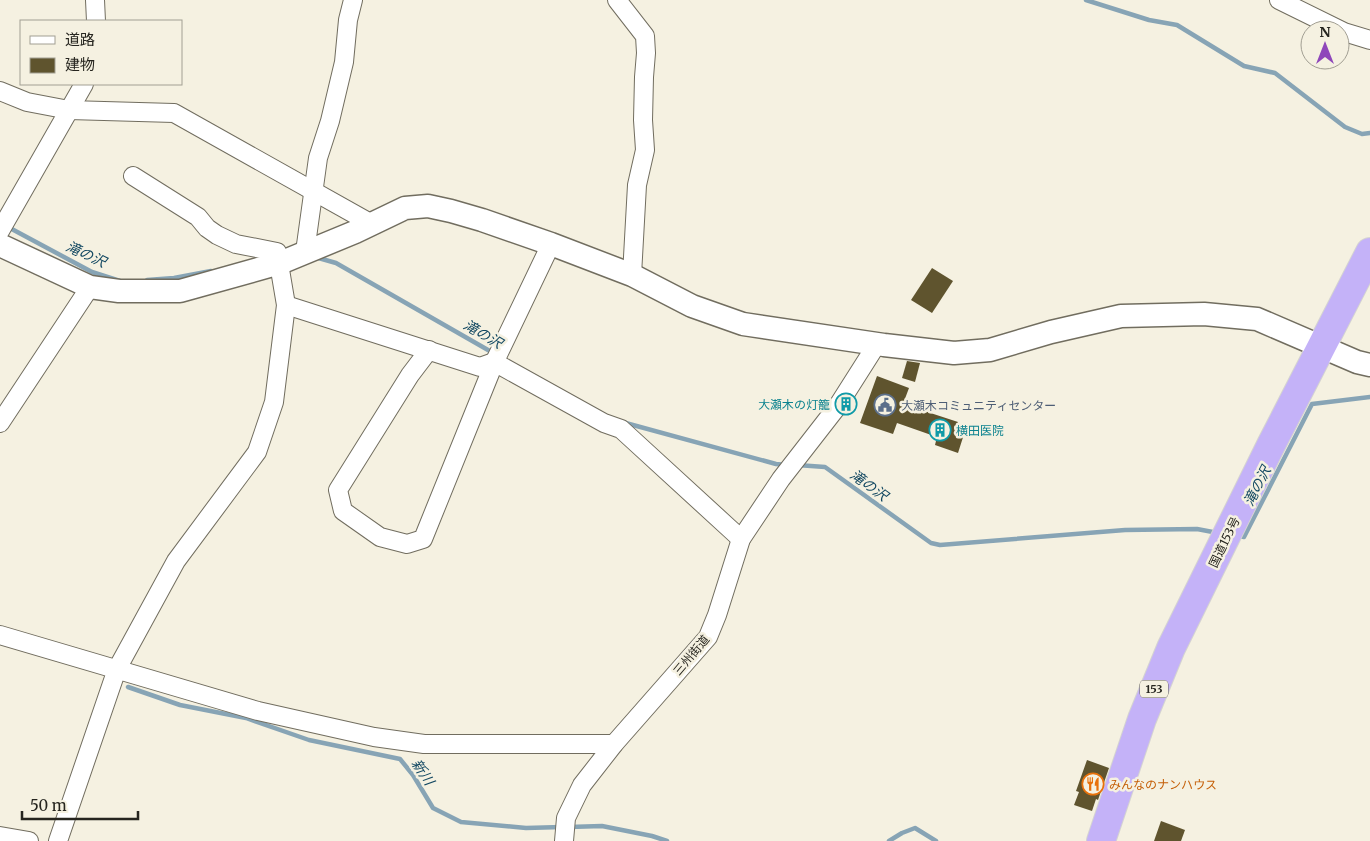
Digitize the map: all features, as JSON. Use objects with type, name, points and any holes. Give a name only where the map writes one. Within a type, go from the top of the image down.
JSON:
[{"type":"highway","name":"国道153号","points":[[1101,841],[1146,710],[1171,648],[1370,252]]},
{"type":"street","points":[[95,0],[96,20]]},
{"type":"street","points":[[305,252],[315,192],[318,158],[330,121],[344,62],[348,20],[353,0]]},
{"type":"street","points":[[617,0],[645,36],[646,53],[643,120],[645,150],[637,185],[632,275]]},
{"type":"street","points":[[1279,0],[1344,32],[1370,40]]},
{"type":"street","points":[[2,226],[83,85]]},
{"type":"street","points":[[0,91],[27,102],[69,110],[174,113],[372,224]]},
{"type":"street","points":[[58,841],[117,669],[176,561],[257,452],[274,402],[286,305],[277,252],[236,244],[217,235],[207,228],[198,217],[133,176]]},
{"type":"street","points":[[0,245],[90,287],[119,291],[180,291],[280,263],[405,208],[428,206],[450,210],[551,244],[632,275],[692,306],[744,324],[877,344],[954,353],[990,350],[1051,332],[1121,316],[1204,314],[1258,319],[1357,362],[1370,365]]},
{"type":"street","points":[[429,350],[410,375],[338,490],[344,511],[380,537],[407,544],[423,539],[497,356],[551,244]]},
{"type":"street","points":[[0,423],[90,287]]},
{"type":"street","points":[[286,305],[480,367],[497,356]]},
{"type":"street","name":"三州街道","points":[[564,840],[566,818],[582,785],[614,744],[708,637],[717,615],[741,539],[785,474],[837,407],[877,344]]},
{"type":"street","points":[[497,356],[604,423],[621,429],[741,539]]},
{"type":"street","points":[[0,635],[258,711],[374,737],[424,744],[614,744]]},
{"type":"street","points":[[0,836],[29,841]]},
{"type":"building","points":[[932,268],[953,281],[932,313],[911,300]]},
{"type":"building","points":[[907,361],[920,363],[915,382],[902,378]]},
{"type":"building","points":[[877,376],[909,388],[903,404],[958,422],[958,429],[965,431],[958,453],[935,445],[937,437],[897,423],[893,434],[860,423]]},
{"type":"building","name":"みんなのナンハウス","points":[[1087,760],[1109,768],[1098,800],[1096,799],[1092,811],[1074,805],[1079,792],[1076,791]]},
{"type":"building","points":[[1161,821],[1185,830],[1181,841],[1154,841]]},
{"type":"waterway","points":[[1086,0],[1149,20],[1177,25],[1244,66],[1275,73],[1345,127],[1362,134],[1370,133]]},
{"type":"waterway","name":"滝の沢","points":[[8,227],[92,272],[120,281]]},
{"type":"waterway","name":"滝の沢","points":[[315,257],[336,263],[495,354]]},
{"type":"waterway","name":"滝の沢","points":[[147,280],[174,278],[211,271]]},
{"type":"waterway","name":"滝の沢","points":[[1235,535],[1244,537],[1312,404],[1370,397]]},
{"type":"waterway","name":"滝の沢","points":[[622,422],[776,464],[786,465]]},
{"type":"waterway","name":"滝の沢","points":[[797,465],[825,467],[931,543],[940,545],[1125,530],[1197,529],[1218,533]]},
{"type":"waterway","name":"新川","points":[[128,687],[180,705],[246,718],[309,740],[400,759],[413,775],[433,808],[461,822],[526,828],[562,827]]},
{"type":"waterway","name":"新川","points":[[569,827],[602,826],[667,841]]},
{"type":"waterway","name":"新川","points":[[889,841],[915,828],[936,841]]},
{"type":"place","name":"大瀬木の灯籠","points":[[846,404]]},
{"type":"place","name":"大瀬木コミュニティセンター","points":[[885,405]]},
{"type":"place","name":"横田医院","points":[[940,430]]},
{"type":"place","name":"みんなのナンハウス","points":[[1093,784]]}]
